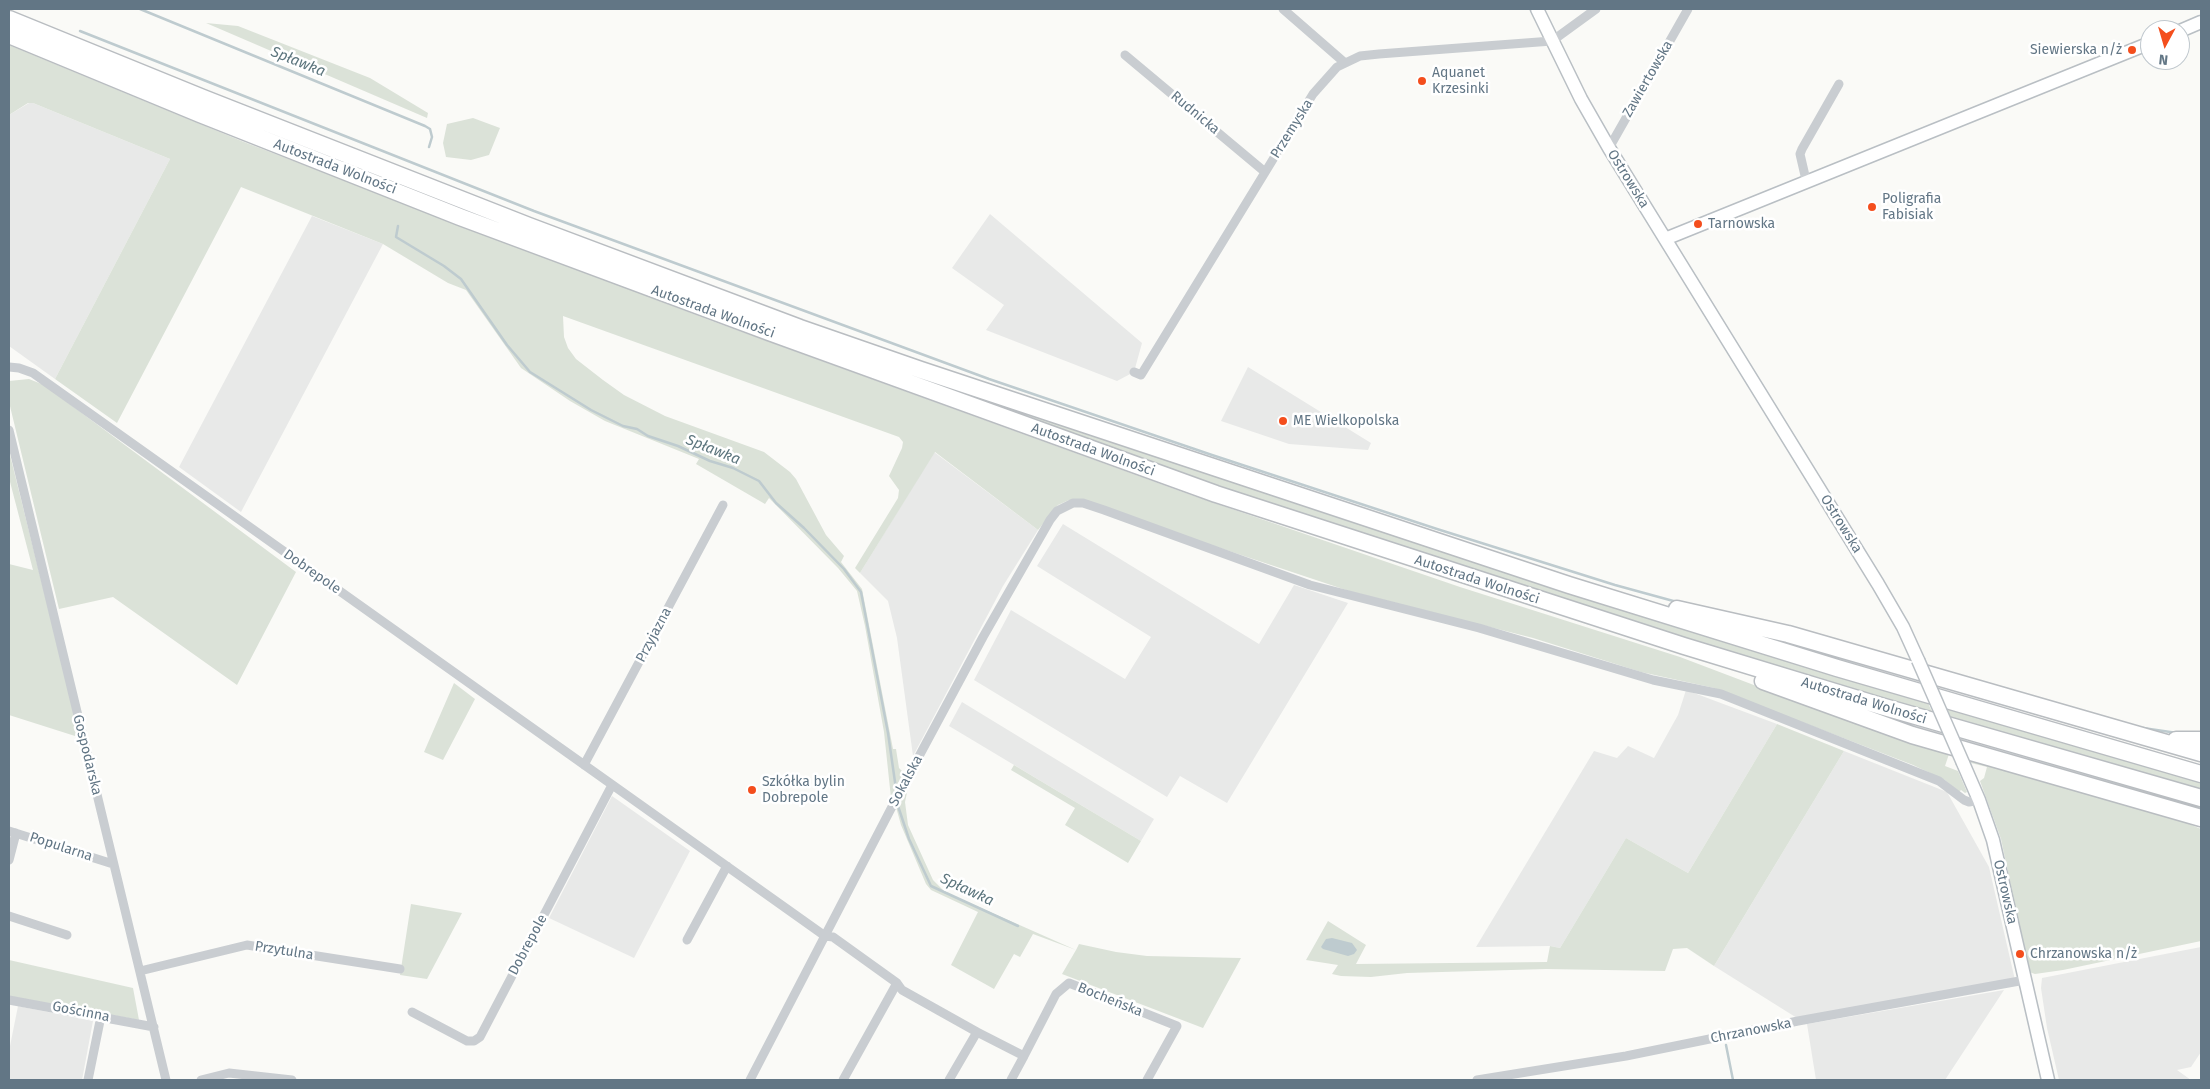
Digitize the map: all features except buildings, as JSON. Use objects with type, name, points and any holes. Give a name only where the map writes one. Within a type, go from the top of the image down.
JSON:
[{"type":"highway","name":"Autostrada Wolności","points":[[9,19],[390,172],[800,328],[1182,458],[1570,586],[1846,671],[2201,774]]},
{"type":"highway","name":"Autostrada Wolności","points":[[9,35],[451,213],[812,348],[1268,512],[1684,646],[1871,703],[2201,798]]},
{"type":"highway","points":[[1570,586],[1788,634],[2201,753]]},
{"type":"highway","points":[[1684,646],[1728,668],[1895,729],[2201,818]]},
{"type":"highway","points":[[2129,733],[2169,739],[2201,740]]},
{"type":"highway","points":[[2148,804],[2201,824]]},
{"type":"street","points":[[1283,9],[1345,63]]},
{"type":"street","name":"Ostrowska","points":[[1537,9],[1581,99],[1609,148],[1903,627],[1979,800],[1996,852],[2048,1080]]},
{"type":"street","points":[[1552,41],[1596,9]]},
{"type":"street","name":"Zawiertowska","points":[[1609,148],[1688,9]]},
{"type":"street","name":"Przemyska","points":[[1134,372],[1141,374],[1313,94],[1338,67],[1360,56],[1552,41]]},
{"type":"street","points":[[1665,239],[1806,180],[2140,47]]},
{"type":"street","name":"Rudnicka","points":[[1125,55],[1265,172]]},
{"type":"street","points":[[1806,180],[1800,154],[1839,84]]},
{"type":"street","name":"Dobrepole","points":[[9,367],[19,368],[32,373],[825,936]]},
{"type":"street","name":"Gospodarska","points":[[9,430],[166,1080]]},
{"type":"street","name":"Sokalska","points":[[750,1080],[969,662],[1047,525],[1057,511],[1065,505],[1083,503],[1310,585],[1479,628],[1653,680],[1721,694],[1939,781],[1964,800],[1970,802],[1979,800]]},
{"type":"street","name":"Przyjazna","points":[[584,765],[723,505]]},
{"type":"street","name":"Dobrepole","points":[[412,1012],[467,1041],[474,1042],[480,1037],[612,785]]},
{"type":"street","points":[[9,860],[13,832]]},
{"type":"street","name":"Popularna","points":[[13,832],[113,864]]},
{"type":"street","points":[[687,940],[727,866]]},
{"type":"street","points":[[9,916],[66,935]]},
{"type":"street","points":[[825,936],[833,937],[898,983],[902,990],[1024,1056]]},
{"type":"street","name":"Przytulna","points":[[140,971],[247,946],[400,969]]},
{"type":"street","name":"Chrzanowska","points":[[1477,1080],[1626,1056],[1798,1021],[2026,980]]},
{"type":"street","points":[[843,1080],[898,983]]},
{"type":"street","name":"Bocheńska","points":[[1012,1080],[1056,994],[1068,983],[1177,1026],[1146,1080]]},
{"type":"street","name":"Gościnna","points":[[9,1000],[154,1027]]},
{"type":"street","points":[[88,1080],[101,1016]]},
{"type":"street","points":[[950,1080],[977,1032]]},
{"type":"street","points":[[201,1080],[228,1073],[292,1080]]},
{"type":"shaded area","points":[[206,23],[238,26],[370,78],[428,113],[427,118]]},
{"type":"shaded area","points":[[9,45],[244,142],[712,321],[1191,495],[1460,587],[1680,657],[1883,734],[1949,754],[1945,766],[1958,771],[1967,792],[1965,793],[1961,790],[1959,792],[1945,780],[1913,765],[1714,688],[1641,672],[1533,638],[1349,591],[1157,527],[1069,500],[1058,505],[1038,530],[935,452],[860,573],[855,568],[898,498],[899,490],[889,476],[902,448],[903,442],[899,437],[563,316],[564,337],[568,348],[576,359],[624,395],[665,416],[764,452],[796,479],[826,535],[844,556],[841,562],[862,589],[893,749],[896,749],[899,768],[904,773],[904,777],[891,798],[884,732],[857,591],[838,568],[769,498],[765,504],[696,464],[699,459],[605,421],[570,401],[521,368],[466,290],[448,283],[383,244],[241,187],[117,423],[55,379],[170,159],[33,103],[28,103],[9,115]]},
{"type":"shaded area","points":[[171,91],[545,238],[1927,701],[1934,716],[1774,668],[1232,495],[367,175]]},
{"type":"shaded area","points":[[29,103],[170,159],[55,379],[9,346],[9,115]]},
{"type":"shaded area","points":[[473,118],[500,128],[489,155],[471,160],[446,157],[443,143],[447,124]]},
{"type":"shaded area","points":[[990,214],[1142,343],[1134,372],[1117,381],[986,330],[1004,305],[952,268]]},
{"type":"shaded area","points":[[312,216],[383,244],[241,512],[179,467]]},
{"type":"shaded area","points":[[1248,367],[1371,443],[1368,450],[1289,444],[1221,421]]},
{"type":"shaded area","points":[[29,379],[44,385],[296,572],[237,685],[113,597],[59,609],[9,402],[9,381]]},
{"type":"shaded area","points":[[9,451],[79,732],[75,736],[9,715],[9,564],[33,570],[9,478]]},
{"type":"shaded area","points":[[934,452],[1038,530],[1003,586],[913,756],[897,638],[888,601],[860,573]]},
{"type":"shaded area","points":[[1063,524],[1259,644],[1294,585],[1348,603],[1227,803],[1180,776],[1167,797],[974,680],[1011,610],[1125,679],[1151,637],[1037,566]]},
{"type":"shaded area","points":[[454,683],[475,699],[443,760],[424,752]]},
{"type":"shaded area","points":[[1686,690],[1777,724],[1688,873],[1626,838],[1560,948],[1550,946],[1476,947],[1594,751],[1617,758],[1628,746],[1654,758],[1678,715]]},
{"type":"shaded area","points":[[962,702],[1154,819],[1141,841],[949,726]]},
{"type":"shaded area","points":[[1946,707],[2201,780],[2201,793],[1953,722]]},
{"type":"shaded area","points":[[1777,724],[1844,751],[1714,966],[1687,948],[1673,949],[1665,971],[1546,969],[1407,973],[1371,977],[1332,974],[1338,965],[1306,960],[1328,921],[1366,945],[1356,964],[1547,962],[1550,946],[1560,948],[1626,838],[1688,873]]},
{"type":"shaded area","points":[[1844,751],[1947,792],[1989,867],[2015,980],[1797,1018],[1714,966]]},
{"type":"shaded area","points":[[1969,757],[2170,816],[2201,829],[2201,941],[2063,970],[2035,974],[2029,972],[2001,839],[1980,781],[1984,778],[1987,767],[1971,763]]},
{"type":"shaded area","points":[[1014,765],[1141,841],[1128,863],[1065,825],[1075,808],[1011,770]]},
{"type":"shaded area","points":[[908,788],[905,802],[908,825],[933,880],[945,892],[1076,950],[1033,934],[1020,957],[1014,954],[994,989],[951,965],[978,912],[931,890],[926,884],[901,825],[896,807]]},
{"type":"shaded area","points":[[612,796],[690,851],[634,958],[549,918]]},
{"type":"shaded area","points":[[411,904],[462,913],[427,979],[400,975]]},
{"type":"shaded area","points":[[1332,938],[1352,943],[1357,950],[1354,954],[1348,956],[1321,947],[1326,939]]},
{"type":"shaded area","points":[[1079,944],[1147,956],[1241,958],[1203,1028],[1062,974]]},
{"type":"shaded area","points":[[2201,947],[2201,1052],[2191,1067],[2177,1070],[2191,1080],[2059,1080],[2047,1028],[2041,988],[2042,978]]},
{"type":"shaded area","points":[[9,960],[133,988],[139,1020],[9,996]]},
{"type":"shaded area","points":[[2004,990],[1945,1080],[1816,1080],[1807,1024]]},
{"type":"shaded area","points":[[18,1006],[93,1021],[82,1080],[9,1080],[9,1051]]},
{"type":"waterway","name":"Spławka","points":[[140,9],[425,126],[430,129],[432,137],[429,147]]},
{"type":"waterway","points":[[80,31],[534,211],[989,379],[1437,529],[1615,585],[1677,602]]},
{"type":"waterway","name":"Spławka","points":[[398,226],[396,237],[444,266],[461,279],[507,345],[530,372],[591,410],[623,426],[637,429],[648,436],[678,446],[710,461],[733,468],[759,481],[776,503],[804,528],[844,569],[861,592],[888,733],[896,789]]},
{"type":"waterway","points":[[2143,728],[2177,733]]},
{"type":"waterway","name":"Spławka","points":[[898,806],[909,839],[931,886],[1018,926]]},
{"type":"waterway","points":[[1726,1045],[1733,1080]]},
{"type":"place","name":"Siewierska n/ż","points":[[2132,50]]},
{"type":"place","name":"Aquanet Krzesinki","points":[[1422,81]]},
{"type":"place","name":"Poligrafia Fabisiak","points":[[1872,207]]},
{"type":"place","name":"Tarnowska","points":[[1698,224]]},
{"type":"place","name":"ME Wielkopolska","points":[[1283,421]]},
{"type":"place","name":"Szkółka bylin Dobrepole","points":[[752,790]]},
{"type":"place","name":"Chrzanowska n/ż","points":[[2020,954]]}]
